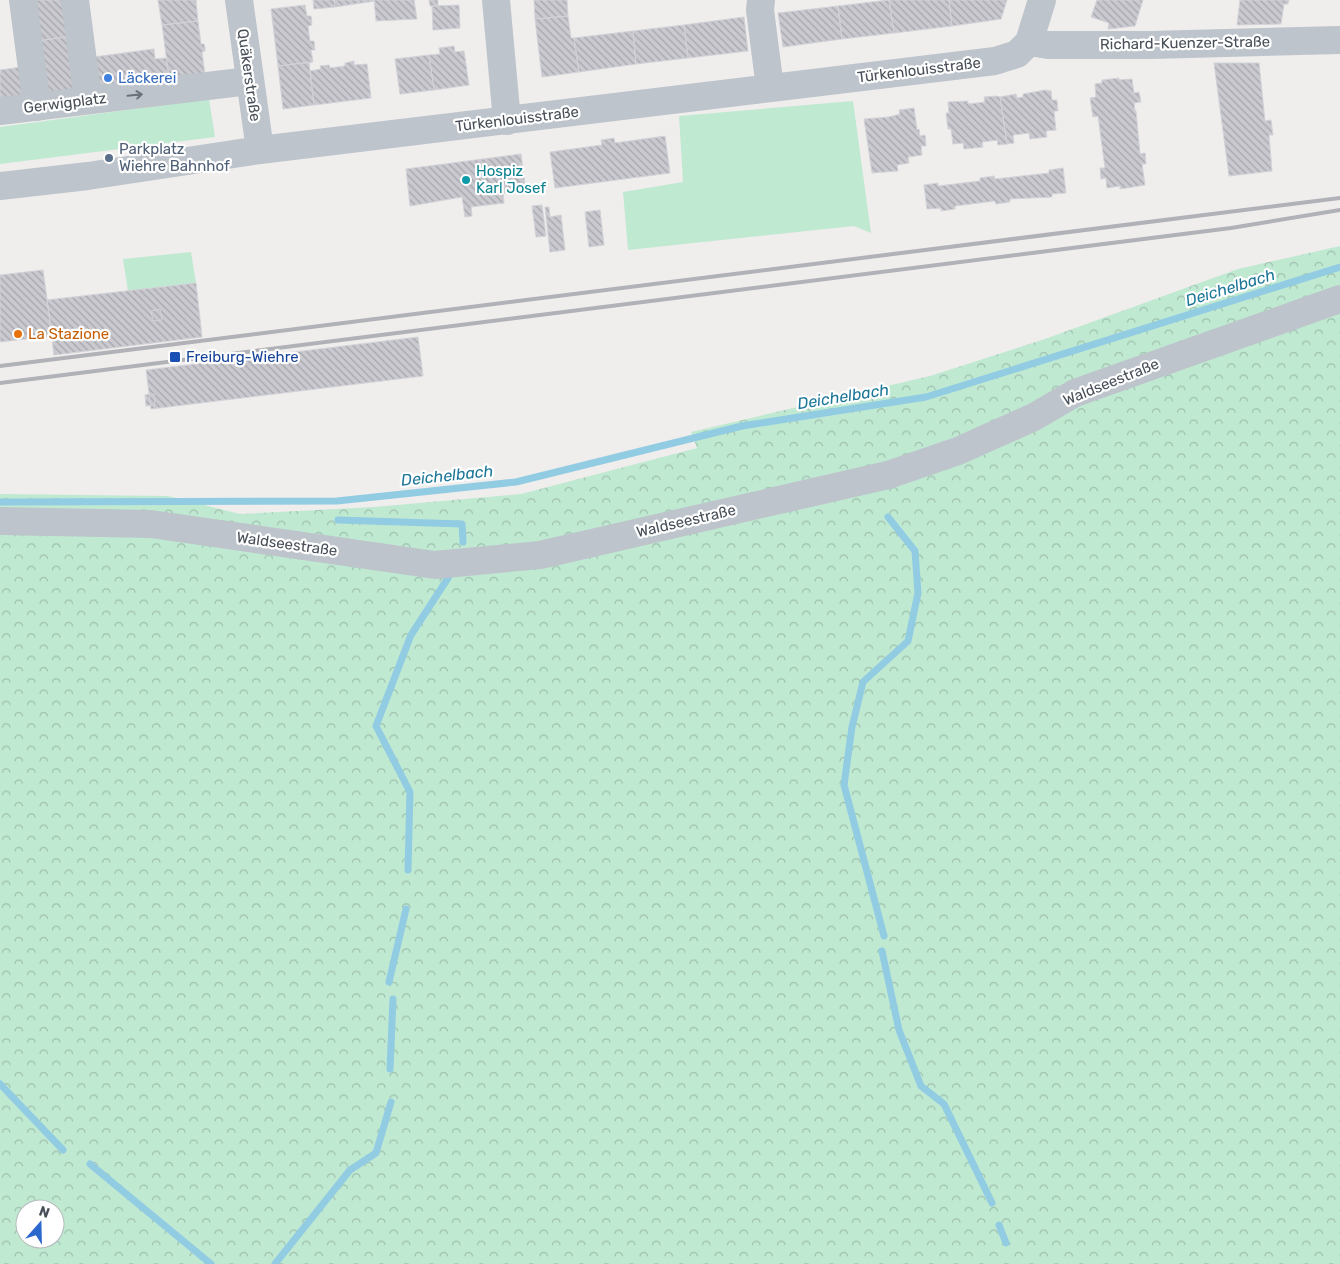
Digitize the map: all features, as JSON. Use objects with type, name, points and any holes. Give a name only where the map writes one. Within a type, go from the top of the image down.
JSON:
[{"type":"street","points":[[23,0],[37,107]]},
{"type":"street","points":[[75,0],[88,100]]},
{"type":"street","name":"Quäkerstraße","points":[[239,0],[260,150]]},
{"type":"street","points":[[496,0],[508,120]]},
{"type":"street","points":[[761,0],[760,10],[770,88]]},
{"type":"street","points":[[1029,42],[1042,0]]},
{"type":"street","name":"Richard-Kuenzer-Straße","points":[[1029,42],[1048,45],[1151,45],[1340,40]]},
{"type":"street","name":"Türkenlouisstraße","points":[[0,186],[88,176],[260,150],[995,61],[1017,54],[1029,42]]},
{"type":"street","name":"Gerwigplatz","points":[[0,111],[249,81]]},
{"type":"street","name":"Waldseestraße","points":[[0,521],[151,524],[435,565],[540,555],[888,475],[958,451],[1034,417],[1075,393],[1340,299]]},
{"type":"green space","points":[[209,99],[215,137],[0,164],[0,127]]},
{"type":"green space","points":[[853,101],[871,233],[854,226],[628,250],[623,192],[683,182],[679,116]]},
{"type":"green space","points":[[1340,246],[1340,1264],[0,1264],[0,494],[168,496],[240,514],[374,507],[521,494],[697,448],[691,432],[930,376],[1042,340],[1238,269]]},
{"type":"green space","points":[[191,252],[196,283],[128,291],[123,259]]},
{"type":"building","points":[[31,0],[69,0],[73,36],[37,41]]},
{"type":"building","points":[[158,0],[196,0],[198,21],[162,25]]},
{"type":"building","points":[[313,0],[334,0],[335,7],[314,9]]},
{"type":"building","points":[[334,0],[374,0],[375,1],[335,7]]},
{"type":"building","points":[[374,0],[414,0],[417,19],[376,21]]},
{"type":"building","points":[[429,0],[438,0],[438,6],[430,6]]},
{"type":"building","points":[[534,0],[567,0],[568,16],[535,19]]},
{"type":"building","points":[[889,0],[894,33],[842,39],[838,6]]},
{"type":"building","points":[[889,0],[949,0],[952,26],[894,33]]},
{"type":"building","points":[[949,0],[1007,0],[1001,19],[952,26]]},
{"type":"building","points":[[1097,0],[1143,0],[1135,26],[1108,29],[1109,23],[1091,17]]},
{"type":"building","points":[[1240,0],[1289,0],[1288,4],[1284,4],[1281,24],[1237,25]]},
{"type":"building","points":[[305,5],[307,16],[311,16],[312,25],[308,26],[310,41],[314,41],[315,50],[311,50],[313,62],[278,66],[271,9]]},
{"type":"building","points":[[459,5],[460,28],[433,30],[432,6]]},
{"type":"building","points":[[838,6],[842,39],[783,47],[778,13]]},
{"type":"building","points":[[568,16],[571,38],[574,38],[579,72],[542,77],[535,19]]},
{"type":"building","points":[[744,17],[748,51],[688,58],[684,25]]},
{"type":"building","points":[[198,21],[201,44],[204,44],[205,48],[205,51],[202,52],[205,75],[169,77],[162,25]]},
{"type":"building","points":[[684,25],[688,58],[636,64],[633,31]]},
{"type":"building","points":[[633,31],[636,64],[579,72],[574,38]]},
{"type":"building","points":[[73,36],[80,91],[43,96],[37,41]]},
{"type":"building","points":[[454,46],[455,52],[464,51],[469,85],[434,90],[429,55],[440,54],[439,48]]},
{"type":"building","points":[[154,49],[155,59],[166,58],[169,77],[90,87],[86,58]]},
{"type":"building","points":[[429,55],[434,90],[400,94],[395,59]]},
{"type":"building","points":[[354,61],[354,65],[367,64],[371,98],[314,105],[310,71],[321,69],[320,66],[329,65],[330,68],[345,66],[345,63]]},
{"type":"building","points":[[309,62],[314,105],[283,109],[278,66]]},
{"type":"building","points":[[1214,63],[1259,63],[1265,121],[1271,120],[1273,135],[1269,135],[1272,171],[1229,176]]},
{"type":"building","points":[[29,66],[33,94],[0,98],[0,70]]},
{"type":"building","points":[[1119,78],[1119,80],[1132,79],[1134,93],[1139,92],[1141,102],[1134,103],[1140,154],[1145,153],[1146,164],[1142,164],[1145,185],[1120,189],[1120,186],[1107,188],[1106,178],[1101,179],[1100,168],[1105,168],[1098,116],[1093,117],[1090,98],[1096,97],[1095,84],[1102,83],[1102,80]]},
{"type":"building","points":[[1045,90],[1051,91],[1052,100],[1057,100],[1058,111],[1054,111],[1056,130],[1046,131],[1047,137],[1030,139],[1029,133],[1013,135],[1014,143],[1007,144],[1000,97],[1016,94],[1017,98],[1023,97],[1023,94]]},
{"type":"building","points":[[984,97],[1000,97],[1007,144],[998,145],[997,140],[982,142],[983,147],[964,149],[963,143],[953,144],[951,129],[948,129],[946,113],[949,113],[948,102],[968,101],[968,104],[985,102]]},
{"type":"building","points":[[914,108],[917,130],[919,129],[920,136],[925,135],[926,146],[921,146],[922,155],[908,157],[909,163],[897,165],[898,171],[872,173],[864,119],[889,117],[900,114],[899,110]]},
{"type":"building","points":[[665,136],[670,173],[555,188],[550,152],[602,145],[601,140],[614,138],[615,143]]},
{"type":"building","name":"Hospiz Karl Josef","points":[[521,154],[526,192],[503,193],[504,203],[471,207],[472,216],[465,217],[462,197],[410,206],[406,169]]},
{"type":"building","points":[[1063,168],[1066,193],[1052,194],[1052,197],[1010,199],[1010,202],[996,204],[995,201],[955,206],[955,209],[941,211],[941,208],[927,209],[924,185],[938,183],[938,186],[980,181],[980,178],[994,176],[995,179],[1049,173],[1049,170]]},
{"type":"building","points":[[542,205],[546,236],[536,237],[532,206]]},
{"type":"building","points":[[545,207],[549,207],[550,217],[561,215],[565,250],[550,252]]},
{"type":"building","points":[[600,210],[604,245],[589,247],[585,212]]},
{"type":"building","points":[[43,270],[52,336],[0,342],[0,275]]},
{"type":"building","points":[[196,283],[202,337],[54,355],[47,300]]},
{"type":"building","points":[[160,309],[162,320],[153,321],[151,311]]},
{"type":"building","points":[[418,337],[423,376],[151,409],[146,370]]},
{"type":"building","points":[[154,394],[155,405],[146,406],[145,395]]},
{"type":"waterway","name":"Deichelbach","points":[[0,502],[337,501],[516,482],[742,426],[926,397],[1340,267]]},
{"type":"waterway","points":[[884,936],[844,785],[852,727],[863,682],[908,641],[918,593],[915,551],[888,517]]},
{"type":"waterway","points":[[338,520],[462,524],[463,542]]},
{"type":"waterway","points":[[408,870],[410,792],[376,726],[411,635],[448,578]]},
{"type":"waterway","points":[[389,982],[406,909]]},
{"type":"waterway","points":[[882,951],[899,1030],[921,1086],[944,1104],[992,1203]]},
{"type":"waterway","points":[[390,1069],[393,999]]},
{"type":"waterway","points":[[0,1084],[63,1150]]},
{"type":"waterway","points":[[275,1264],[350,1170],[376,1153],[391,1102]]},
{"type":"waterway","points":[[90,1164],[211,1264]]},
{"type":"waterway","points":[[999,1225],[1006,1243]]},
{"type":"railway","points":[[0,366],[1340,198]]},
{"type":"railway","points":[[0,383],[1231,228],[1340,210]]},
{"type":"place","name":"Läckerei","points":[[108,78]]},
{"type":"place","name":"Parkplatz Wiehre Bahnhof","points":[[109,158]]},
{"type":"place","name":"Hospiz Karl Josef","points":[[466,180]]},
{"type":"place","name":"La Stazione","points":[[18,334]]},
{"type":"place","name":"Freiburg-Wiehre","points":[[175,357]]}]
